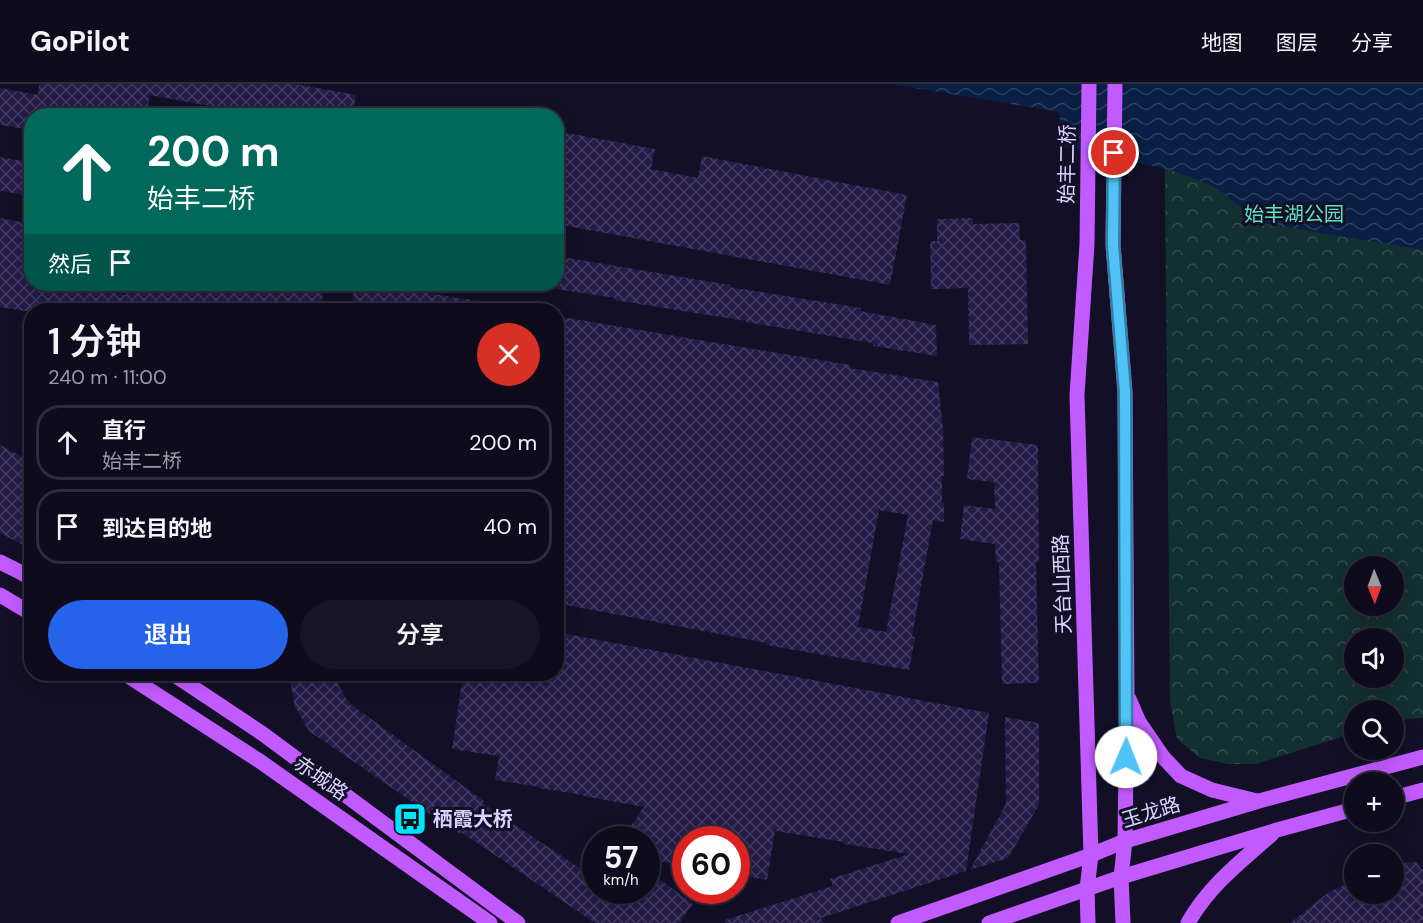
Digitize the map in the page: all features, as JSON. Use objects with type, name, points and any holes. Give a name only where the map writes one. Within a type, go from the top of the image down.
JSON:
[{"type":"main road","name":"始丰二桥","points":[[1087,244],[1089,84]]},
{"type":"main road","points":[[1115,84],[1113,245],[1125,392],[1127,694],[1125,841],[1121,877],[1123,923]]},
{"type":"main road","name":"天台山西路","points":[[1087,244],[1077,395],[1091,855],[1087,889],[1088,923]]},
{"type":"main road","points":[[0,562],[24,574]]},
{"type":"main road","points":[[0,595],[24,609]]},
{"type":"main road","name":"赤城路","points":[[136,681],[258,759],[490,923]]},
{"type":"main road","name":"赤城路","points":[[184,681],[263,734],[518,923]]},
{"type":"main road","points":[[1127,694],[1139,722],[1163,757],[1181,776],[1212,790],[1259,801]]},
{"type":"main road","name":"玉龙路","points":[[898,923],[1125,841],[1259,801],[1423,757]]},
{"type":"main road","points":[[1404,795],[1423,790]]},
{"type":"main road","points":[[989,923],[1121,877],[1344,812]]},
{"type":"main road","points":[[1188,923],[1198,905],[1228,873],[1277,830]]},
{"type":"green space","name":"始丰湖公园","points":[[1164,84],[1423,84],[1423,718],[1404,720],[1404,700],[1344,700],[1344,736],[1256,764],[1228,764],[1200,758],[1177,739],[1170,702]]},
{"type":"water","points":[[891,84],[1423,84],[1423,250],[1261,223],[1215,187],[1174,171],[1062,146],[1059,112]]},
{"type":"building","points":[[39,84],[295,84],[356,95],[354,108],[221,108],[150,95],[148,108],[24,108],[24,129],[0,125],[0,88],[38,95]]},
{"type":"building","points":[[564,132],[655,149],[651,169],[698,178],[702,156],[907,195],[890,285],[564,225]]},
{"type":"building","points":[[0,157],[24,162],[24,195],[0,191]]},
{"type":"building","points":[[0,218],[24,222],[24,291],[102,291],[126,295],[126,291],[324,291],[322,303],[279,300],[279,303],[24,303],[24,311],[0,307]]},
{"type":"building","points":[[973,218],[973,224],[1019,223],[1020,240],[1026,240],[1028,344],[969,345],[968,288],[931,289],[930,241],[937,241],[937,219]]},
{"type":"building","points":[[564,257],[861,308],[860,311],[936,325],[937,356],[873,346],[873,343],[614,300],[615,298],[564,290]]},
{"type":"building","points":[[354,291],[414,291],[490,303],[352,303]]},
{"type":"building","points":[[564,317],[938,382],[943,429],[944,522],[933,520],[912,636],[915,637],[909,670],[766,645],[767,643],[564,605]],"holes":[[[879,510],[908,515],[886,632],[858,627]]]},
{"type":"building","points":[[972,437],[1038,445],[1039,562],[1036,562],[1039,683],[1002,684],[999,562],[996,562],[995,544],[960,539],[964,505],[995,509],[994,482],[967,479]]},
{"type":"building","points":[[0,445],[24,458],[24,543],[23,545],[0,533]]},
{"type":"building","points":[[564,633],[989,713],[966,871],[821,918],[823,923],[725,923],[725,920],[833,886],[830,879],[909,854],[775,831],[767,880],[750,877],[750,826],[672,826],[672,864],[660,861],[660,826],[631,826],[644,807],[495,780],[499,756],[452,749],[462,681],[564,681]]},
{"type":"building","points":[[290,681],[336,681],[349,703],[484,801],[482,803],[582,870],[582,904],[660,904],[660,879],[672,888],[672,904],[693,904],[679,923],[595,923],[461,832],[459,834],[309,731],[295,707]]},
{"type":"building","points":[[1005,717],[1039,723],[1039,805],[1008,858],[970,870],[1006,804]]},
{"type":"building","points":[[1416,862],[1423,871],[1423,923],[1290,923],[1329,892],[1344,885],[1344,904],[1404,904],[1404,863]]},
{"type":"place","name":"栖霞大桥","points":[[410,819]]},
{"type":"route","points":[[1114,153],[1113,245],[1125,392],[1126,757]]}]
